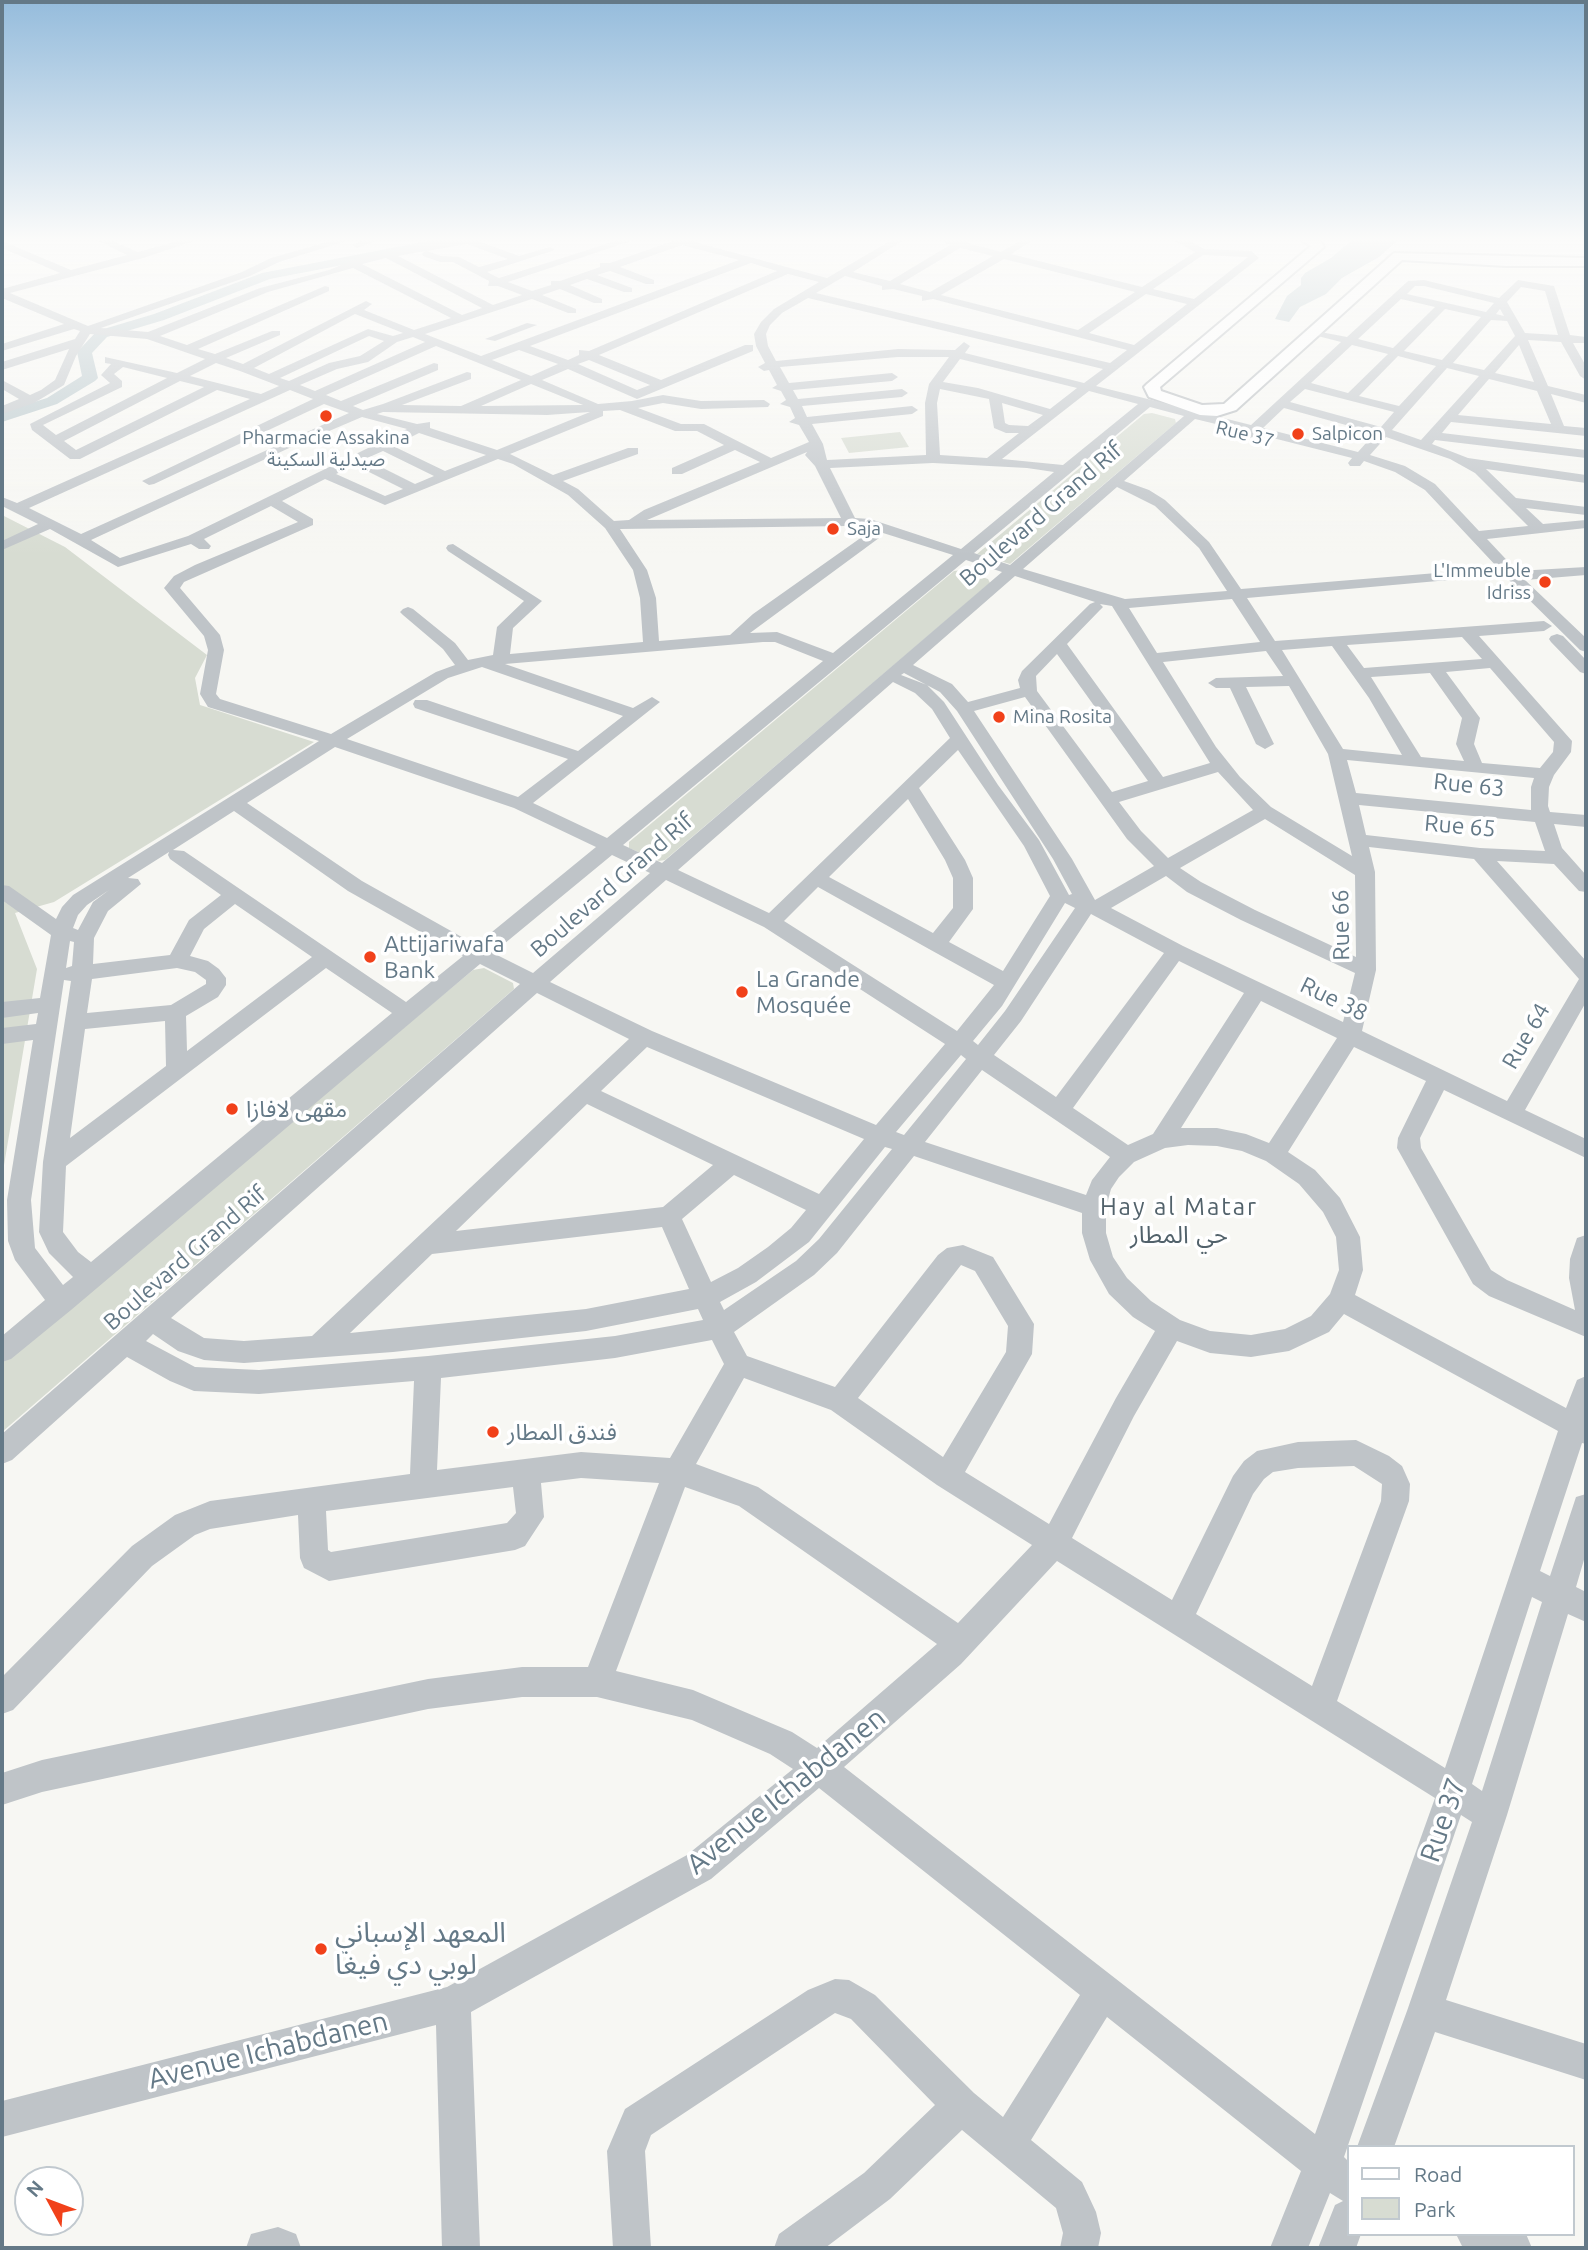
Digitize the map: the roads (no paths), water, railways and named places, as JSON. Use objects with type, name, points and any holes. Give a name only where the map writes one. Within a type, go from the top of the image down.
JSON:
[{"type":"main road","points":[[1198,346],[1155,384],[1151,391],[1158,398],[1193,408],[1224,409],[1234,404],[1298,346]]},
{"type":"street","points":[[48,367],[73,346]]},
{"type":"street","points":[[2,366],[48,367],[73,346]]},
{"type":"street","points":[[183,346],[360,413],[418,428],[501,455],[554,479],[610,524],[640,570],[648,598],[651,646]]},
{"type":"street","points":[[190,348],[194,346]]},
{"type":"street","points":[[54,441],[245,346]]},
{"type":"street","points":[[244,368],[285,346]]},
{"type":"street","points":[[270,378],[337,346]]},
{"type":"street","points":[[18,508],[292,387],[333,366],[364,359],[384,346]]},
{"type":"street","points":[[149,481],[428,346]]},
{"type":"street","points":[[446,346],[599,406]]},
{"type":"street","points":[[513,346],[568,364],[637,395]]},
{"type":"street","points":[[548,358],[575,346]]},
{"type":"street","points":[[602,346],[607,348]]},
{"type":"street","points":[[2,501],[50,524],[80,540],[100,555],[121,564],[193,539],[418,428],[612,346]]},
{"type":"street","points":[[618,404],[740,346]]},
{"type":"street","points":[[327,475],[385,501],[741,354],[746,346]]},
{"type":"street","points":[[750,346],[757,364],[769,367],[790,368],[881,359],[954,356]]},
{"type":"street","points":[[762,346],[771,373],[782,388],[855,528],[960,559]]},
{"type":"street","points":[[933,452],[931,425],[935,384],[954,356],[967,346]]},
{"type":"street","points":[[1053,346],[1111,366]]},
{"type":"street","points":[[1124,346],[1135,349]]},
{"type":"street","points":[[991,461],[1139,346]]},
{"type":"street","points":[[1252,432],[1343,346]]},
{"type":"street","points":[[1370,346],[1586,399]]},
{"type":"street","points":[[1351,397],[1402,346]]},
{"type":"street","points":[[1358,459],[1462,346]]},
{"type":"street","points":[[1428,441],[1512,346]]},
{"type":"street","points":[[1525,346],[1559,429]]},
{"type":"street","points":[[1570,346],[1583,363],[1586,376]]},
{"type":"street","points":[[482,360],[516,347]]},
{"type":"street","points":[[570,348],[661,385]]},
{"type":"street","points":[[274,352],[333,366]]},
{"type":"street","points":[[769,367],[788,362],[898,352],[954,356]]},
{"type":"street","name":"Rue 37","points":[[954,356],[1358,459],[1422,488],[1475,536],[1544,626],[1586,669]]},
{"type":"street","points":[[106,359],[263,398]]},
{"type":"street","points":[[881,359],[912,410],[933,452]]},
{"type":"street","points":[[122,363],[107,375],[118,384],[36,424],[75,456],[216,386]]},
{"type":"street","points":[[2,410],[30,400],[52,388],[48,367]]},
{"type":"street","points":[[341,406],[434,367]]},
{"type":"street","points":[[782,388],[892,377]]},
{"type":"street","points":[[2,384],[30,400]]},
{"type":"street","points":[[935,384],[995,397],[1053,414]]},
{"type":"street","points":[[80,540],[360,413],[383,408],[419,392],[467,385],[486,398]]},
{"type":"street","points":[[426,410],[467,385]]},
{"type":"street","points":[[1303,386],[1403,411]]},
{"type":"street","points":[[419,392],[445,400]]},
{"type":"street","points":[[790,404],[902,393]]},
{"type":"street","points":[[995,397],[999,425],[1006,429],[1030,430]]},
{"type":"street","points":[[383,408],[547,411],[663,399],[685,404],[716,418],[696,426],[680,428],[618,404]]},
{"type":"street","points":[[83,401],[151,419]]},
{"type":"street","points":[[685,404],[764,404]]},
{"type":"street","points":[[1282,404],[1428,441],[1586,454]]},
{"type":"street","name":"Boulevard Grand Rif","points":[[2,1351],[407,1013],[1145,405]]},
{"type":"street","points":[[799,421],[912,410]]},
{"type":"street","name":"Boulevard Grand Rif","points":[[2,1451],[534,984],[1190,417]]},
{"type":"street","points":[[1450,418],[1586,432]]},
{"type":"street","points":[[696,426],[769,462]]},
{"type":"street","points":[[1536,427],[1539,449]]},
{"type":"street","points":[[1428,441],[1480,470],[1538,528]]},
{"type":"street","points":[[677,471],[735,445]]},
{"type":"street","points":[[384,446],[446,477]]},
{"type":"street","points":[[631,524],[649,513],[812,446]]},
{"type":"street","points":[[554,479],[633,451]]},
{"type":"street","points":[[821,464],[933,452],[1067,470]]},
{"type":"street","points":[[356,460],[415,489]]},
{"type":"street","points":[[1465,461],[1586,486]]},
{"type":"street","points":[[1480,470],[1586,479]]},
{"type":"street","name":"Rue 66","points":[[1115,482],[1152,498],[1190,529],[1204,545],[1294,681],[1337,754],[1358,840],[1365,872],[1366,970],[1350,1035],[1274,1155]]},
{"type":"street","name":"Rue 37","points":[[1422,488],[1507,578],[1569,629],[1586,647]]},
{"type":"street","points":[[272,501],[308,522],[179,579],[172,588],[212,635],[216,650],[209,699],[224,708],[341,743],[520,804],[771,922],[970,1050],[1126,1156]]},
{"type":"street","points":[[1511,502],[1586,511]]},
{"type":"street","points":[[610,524],[864,522],[1095,607],[1159,612],[1240,600],[1586,571]]},
{"type":"street","points":[[2,546],[50,524]]},
{"type":"street","points":[[1475,536],[1586,524]]},
{"type":"street","points":[[736,638],[759,617],[874,535]]},
{"type":"street","points":[[193,539],[223,558]]},
{"type":"street","points":[[341,743],[421,704],[492,663],[505,627],[534,601],[453,548]]},
{"type":"street","points":[[1008,575],[1120,607],[1221,765],[1265,811],[1365,872]]},
{"type":"street","points":[[1507,578],[1586,577]]},
{"type":"street","points":[[1095,607],[1028,674],[1026,680],[1029,691],[1134,835],[1165,866],[1216,898],[1366,970]]},
{"type":"street","points":[[408,612],[449,646],[636,715]]},
{"type":"street","points":[[759,617],[842,654]]},
{"type":"street","points":[[1151,658],[1270,646],[1544,626]]},
{"type":"street","points":[[1569,629],[1586,628]]},
{"type":"street","points":[[1466,631],[1563,741],[1562,752],[1545,774],[1538,795],[1541,817],[1558,858],[1586,886]]},
{"type":"street","points":[[62,1302],[24,1253],[10,1201],[46,1031],[61,932],[69,912],[80,900],[240,807],[341,743],[422,686],[492,663],[736,638],[776,637],[842,654]]},
{"type":"street","points":[[1336,641],[1362,673],[1415,762]]},
{"type":"street","points":[[1058,643],[1159,783]]},
{"type":"street","points":[[1362,673],[1494,663]]},
{"type":"street","points":[[1434,667],[1471,718],[1465,744],[1476,768]]},
{"type":"street","points":[[898,672],[934,680],[946,688],[964,708],[1092,906]]},
{"type":"street","points":[[126,1343],[179,1373],[194,1378],[259,1382],[428,1368],[615,1347],[719,1328],[773,1293],[820,1253],[911,1146],[1060,896],[1032,844],[991,788],[960,738],[928,695],[898,672]]},
{"type":"street","points":[[1216,683],[1294,681]]},
{"type":"street","points":[[1236,683],[1265,744]]},
{"type":"street","points":[[964,708],[1029,691]]},
{"type":"street","points":[[520,804],[652,702]]},
{"type":"street","points":[[421,704],[580,757]]},
{"type":"street","points":[[771,922],[960,738]]},
{"type":"street","points":[[1337,754],[1545,774]]},
{"type":"street","points":[[1108,799],[1221,765]]},
{"type":"street","points":[[909,787],[955,860],[963,878],[963,909],[936,944]]},
{"type":"street","name":"Rue 63","points":[[1347,798],[1586,821]]},
{"type":"street","points":[[92,1277],[69,1259],[51,1232],[55,1162],[82,974],[84,938],[93,916],[110,897],[177,855],[240,807]]},
{"type":"street","points":[[240,807],[355,886],[477,956],[645,1037],[880,1136],[1094,1207]]},
{"type":"street","points":[[153,1320],[187,1343],[204,1349],[244,1352],[393,1341],[586,1320],[705,1297],[747,1275],[800,1235],[880,1136],[970,1050],[1013,1016],[1092,906],[1265,811]]},
{"type":"street","name":"Rue 65","points":[[1358,840],[1480,854],[1558,858]]},
{"type":"street","points":[[1480,854],[1586,975]]},
{"type":"street","points":[[177,855],[407,1013]]},
{"type":"street","points":[[815,877],[1007,983]]},
{"type":"street","points":[[2,891],[61,932],[84,938]]},
{"type":"street","points":[[177,961],[196,926],[235,894]]},
{"type":"street","name":"Rue 38","points":[[1060,896],[1092,906],[1176,951],[1586,1149]]},
{"type":"street","points":[[1058,1111],[1176,951]]},
{"type":"street","points":[[55,1162],[325,958]]},
{"type":"street","points":[[54,974],[82,974],[177,961],[201,966],[216,978],[216,985],[202,998],[175,1012],[74,1022]]},
{"type":"street","name":"Rue 64","points":[[1512,1113],[1586,984]]},
{"type":"street","points":[[1161,1140],[1257,990]]},
{"type":"street","points":[[2,1010],[50,1004]]},
{"type":"street","points":[[175,1012],[177,1072]]},
{"type":"street","points":[[2,1037],[46,1031]]},
{"type":"street","points":[[319,1346],[645,1037]]},
{"type":"street","points":[[1439,1078],[1409,1138],[1409,1149],[1472,1261],[1482,1277],[1498,1288],[1586,1326]]},
{"type":"street","points":[[586,1094],[824,1207]]},
{"type":"street","points":[[1188,1136],[1217,1137],[1246,1143],[1274,1155],[1307,1177],[1332,1205],[1348,1237],[1351,1270],[1341,1300],[1320,1324],[1289,1340],[1251,1346],[1210,1342],[1171,1328],[1142,1309],[1118,1286],[1102,1260],[1094,1233],[1094,1207],[1105,1179],[1126,1156],[1161,1140],[1188,1136]]},
{"type":"street","points":[[429,1244],[669,1216],[730,1164]]},
{"type":"street","points":[[669,1216],[738,1364],[840,1401],[947,1476],[1491,1815]]},
{"type":"street","points":[[1586,1245],[1581,1279],[1586,1306]]},
{"type":"street","points":[[840,1401],[947,1262],[956,1255],[963,1255],[985,1264],[1021,1324],[1018,1354],[947,1476]]},
{"type":"street","points":[[1341,1300],[1580,1429]]},
{"type":"street","name":"Avenue Ichabdanen","points":[[2,2119],[453,2003],[699,1867],[819,1768],[960,1642],[1054,1542],[1171,1328]]},
{"type":"street","points":[[597,1682],[677,1471],[738,1364]]},
{"type":"street","points":[[423,1485],[428,1368]]},
{"type":"street","name":"Rue 37","points":[[1290,2248],[1335,2174],[1453,1792],[1525,1579],[1580,1429],[1586,1388]]},
{"type":"street","points":[[1178,1620],[1243,1485],[1254,1469],[1267,1460],[1356,1452],[1379,1465],[1392,1475],[1396,1484],[1395,1501],[1319,1708]]},
{"type":"street","points":[[2,1699],[142,1556],[166,1535],[209,1515],[581,1465],[677,1471],[748,1496],[960,1642]]},
{"type":"street","points":[[312,1500],[314,1558],[329,1567],[515,1536],[530,1517],[526,1472]]},
{"type":"street","name":"Rue 37","points":[[1376,2145],[1425,2011],[1491,1815],[1572,1600],[1586,1507]]},
{"type":"street","points":[[1525,1579],[1572,1600]]},
{"type":"street","points":[[2,1789],[42,1776],[428,1694],[522,1682],[597,1682],[693,1705],[781,1743],[819,1768],[1335,2174]]},
{"type":"street","points":[[1008,2143],[1102,1991]]},
{"type":"street","points":[[632,2248],[626,2151],[638,2122],[820,2002],[835,1996],[849,1998],[863,2007],[961,2106],[1069,2195],[1082,2233],[1079,2248]]},
{"type":"street","points":[[453,2003],[461,2248]]},
{"type":"street","points":[[1425,2011],[1586,2062]]},
{"type":"street","points":[[793,2248],[877,2186],[961,2106]]},
{"type":"street","points":[[1337,2248],[1346,2223]]},
{"type":"street","points":[[1480,2236],[1513,2248]]},
{"type":"street","points":[[265,2248],[282,2248]]},
{"type":"waterway","points":[[2,417],[52,401],[90,378],[84,352],[90,346]]},
{"type":"place","name":"Pharmacie Assakina صيدلية السكينة","points":[[326,416]]},
{"type":"place","name":"Salpicon","points":[[1298,434]]},
{"type":"place","name":"Saja","points":[[833,529]]},
{"type":"place","name":"L'Immeuble Idriss","points":[[1545,582]]},
{"type":"place","name":"Mina Rosita","points":[[999,717]]},
{"type":"place","name":"Attijariwafa Bank","points":[[370,957]]},
{"type":"place","name":"La Grande Mosquée","points":[[742,992]]},
{"type":"place","name":"مقهى لافازا","points":[[232,1109]]},
{"type":"place","name":"فندق المطار","points":[[493,1432]]},
{"type":"place","name":"المعهد الإسباني لوبي دي فيغا","points":[[321,1949]]},
{"type":"district","name":"Hay al Matar حي المطار","points":[[1179,1221]]}]
